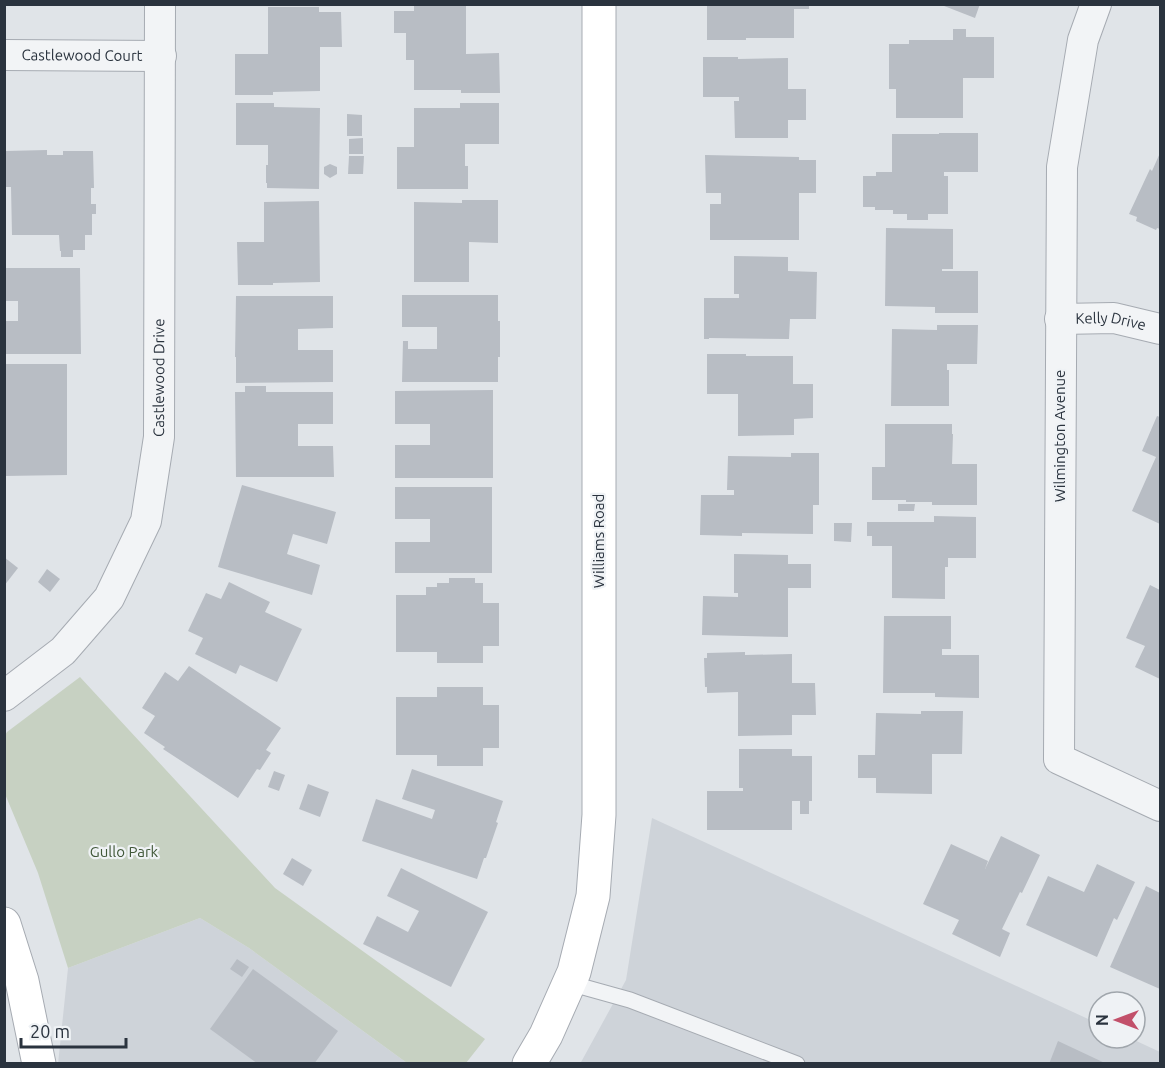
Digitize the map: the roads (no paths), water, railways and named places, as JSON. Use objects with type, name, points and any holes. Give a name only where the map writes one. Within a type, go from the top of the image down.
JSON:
[{"type":"street","name":"Castlewood Drive","points":[[4,696],[63,651],[109,598],[146,521],[159,437],[160,4]]},
{"type":"street","name":"Williams Road","points":[[529,1064],[546,1035],[574,972],[593,896],[599,815],[599,4]]},
{"type":"street","name":"Wilmington Avenue","points":[[1096,4],[1083,40],[1062,167],[1059,759],[1161,806]]},
{"type":"street","name":"Castlewood Court","points":[[4,55],[161,56]]},
{"type":"street","name":"Kelly Drive","points":[[1060,319],[1114,318],[1161,329]]},
{"type":"street","points":[[4,924],[22,981],[39,1064]]},
{"type":"lane","points":[[569,983],[630,999],[797,1064]]},
{"type":"park label","name":"Gullo Park","points":[[124,852]]}]
